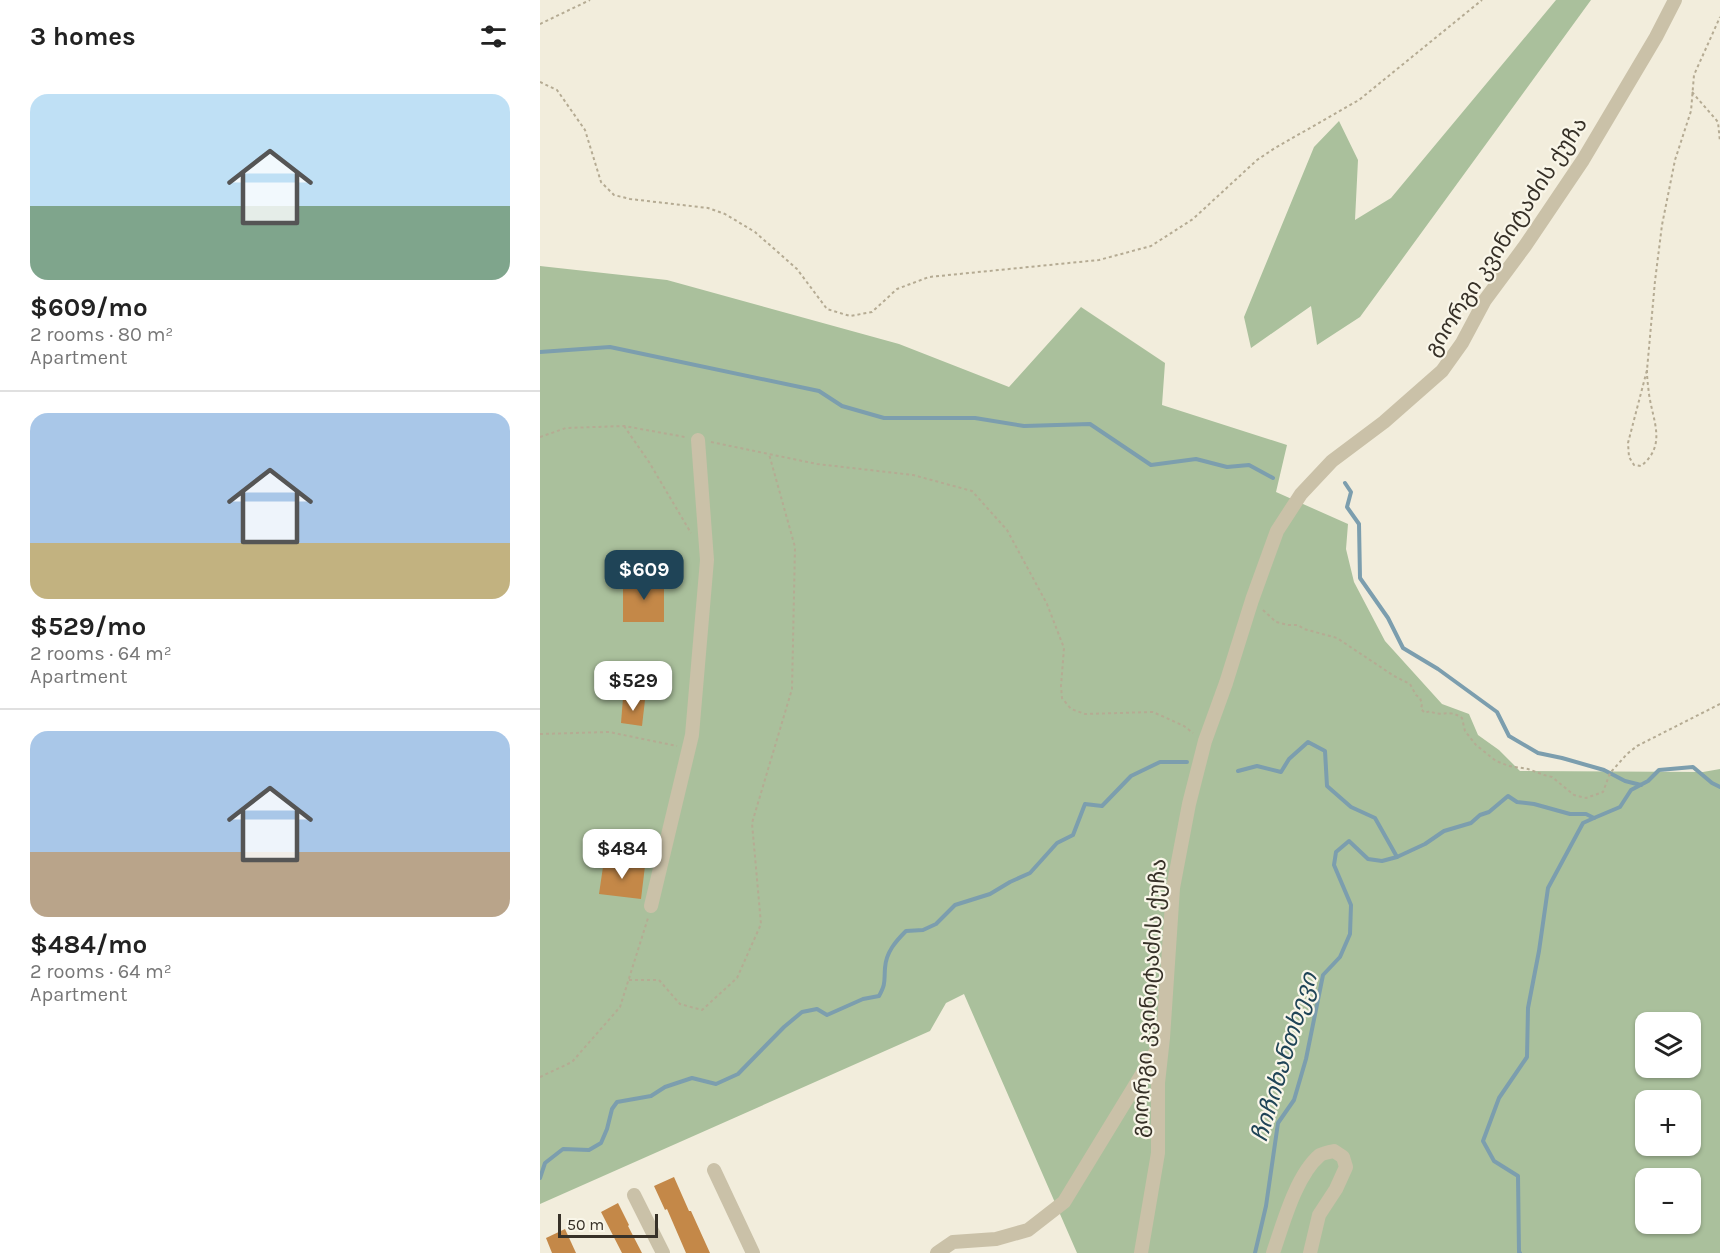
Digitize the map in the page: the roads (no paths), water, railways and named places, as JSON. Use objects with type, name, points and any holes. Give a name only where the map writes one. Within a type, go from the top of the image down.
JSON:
[{"type":"street","name":"გიორგი კვინიტაძის ქუჩა","points":[[1142,1253],[1158,1153],[1158,1083],[1173,888],[1189,804],[1205,741],[1277,531],[1301,494],[1332,461],[1384,422],[1442,371],[1462,343],[1485,300],[1525,246],[1583,160],[1656,37],[1675,0]]},
{"type":"street","points":[[651,906],[692,735],[707,560],[698,440]]},
{"type":"street","points":[[937,1253],[953,1242],[996,1239],[1028,1230],[1064,1202],[1163,1038]]},
{"type":"street","points":[[1273,1253],[1305,1173],[1322,1154],[1334,1151],[1343,1157],[1346,1167],[1336,1189],[1319,1215],[1310,1253]]},
{"type":"street","points":[[714,1170],[753,1253]]},
{"type":"street","points":[[634,1195],[663,1253]]},
{"type":"waterway","points":[[540,352],[610,347],[819,391],[842,406],[884,418],[975,418],[1024,426],[1090,424],[1151,465],[1196,459],[1227,467],[1249,465],[1273,478]]},
{"type":"waterway","points":[[1345,483],[1351,492],[1347,507],[1359,524],[1360,578],[1388,618],[1403,648],[1438,669],[1497,712],[1509,736],[1538,753],[1604,770],[1625,781],[1641,785]]},
{"type":"waterway","points":[[1238,771],[1257,766],[1281,772],[1289,759],[1308,742],[1325,751],[1327,786],[1351,807],[1375,818],[1397,857]]},
{"type":"waterway","points":[[540,1178],[545,1163],[563,1149],[589,1150],[601,1143],[612,1109],[617,1102],[651,1096],[665,1087],[692,1078],[716,1084],[738,1074],[802,1012],[817,1009],[827,1015],[863,999],[879,996],[884,985],[889,952],[906,931],[923,930],[936,924],[955,905],[990,894],[1030,873],[1057,843],[1073,835],[1085,804],[1102,806],[1131,776],[1160,762],[1187,762]]},
{"type":"waterway","name":"ჩიჩიხანთხევი","points":[[1255,1253],[1266,1206],[1278,1123],[1294,1100],[1306,1059],[1323,975],[1340,957],[1350,934],[1351,905],[1334,865],[1336,852],[1349,841],[1368,859],[1382,861],[1397,857],[1425,844],[1444,831],[1471,823],[1508,796],[1517,802],[1534,804],[1570,814],[1586,814],[1594,818],[1620,807],[1631,790],[1648,781],[1659,770],[1693,767],[1720,787]]},
{"type":"waterway","points":[[1520,1253],[1518,1176],[1494,1161],[1483,1141],[1499,1098],[1527,1057],[1528,1008],[1548,888],[1583,823],[1594,818]]}]
